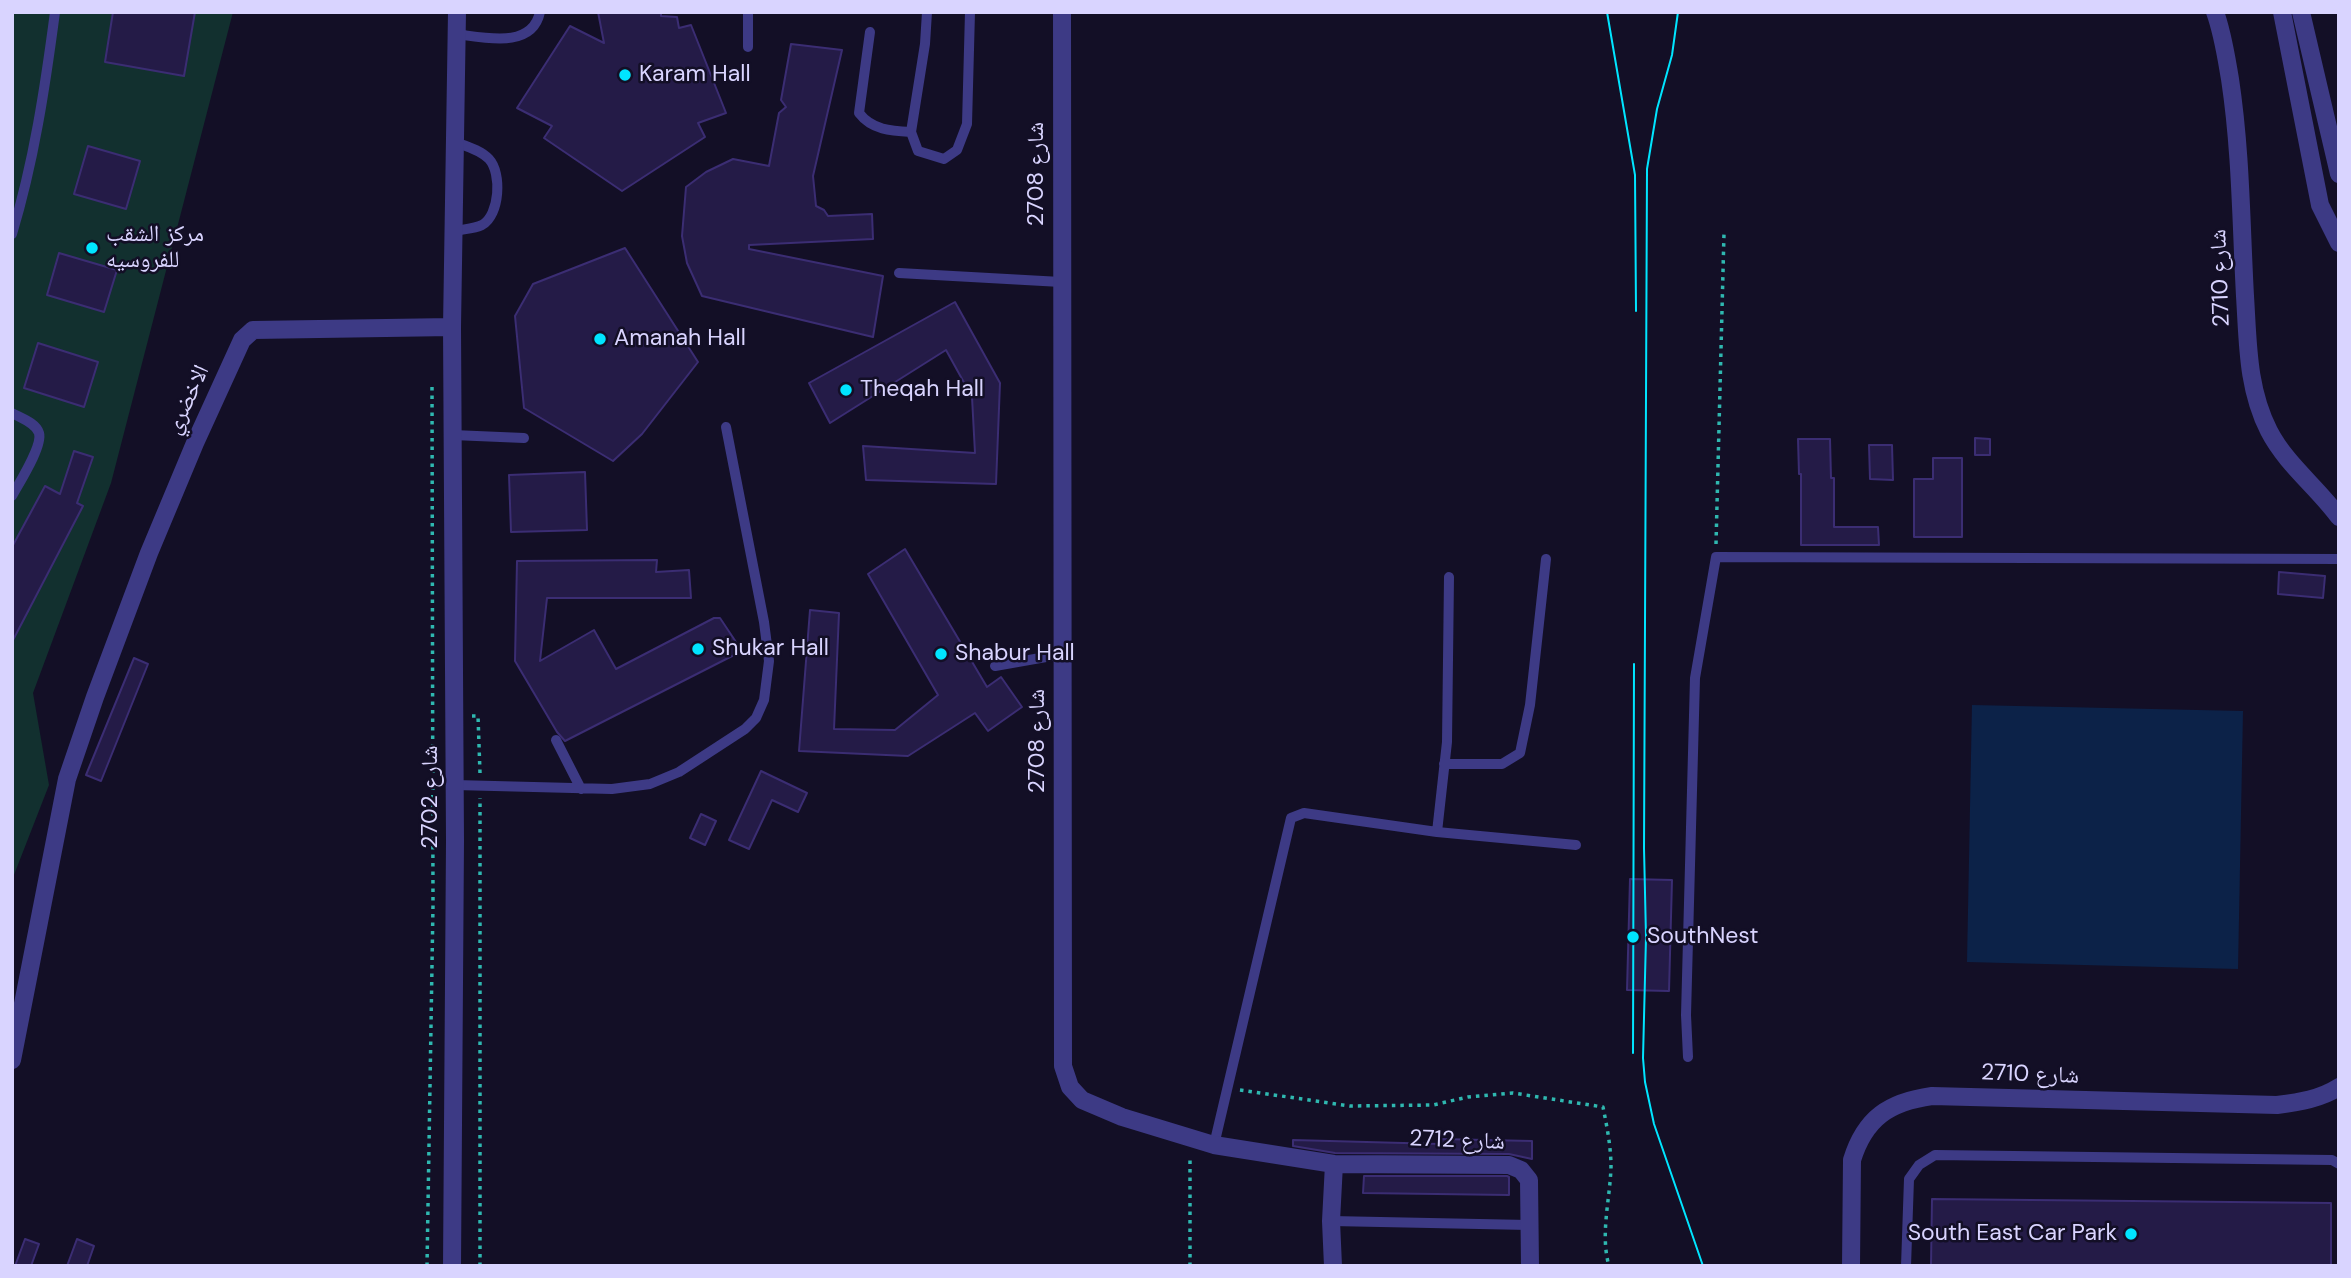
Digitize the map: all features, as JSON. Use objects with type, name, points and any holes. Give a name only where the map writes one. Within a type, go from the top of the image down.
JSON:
[{"type":"street","points":[[452,327],[457,12]]},
{"type":"street","name":"شارع 2708","points":[[1062,12],[1063,1066],[1070,1087],[1082,1100],[1101,1110],[1214,1145],[1334,1164]]},
{"type":"street","name":"شارع 2710","points":[[2215,12],[2222,32],[2240,160],[2248,346],[2255,398],[2269,432],[2284,454],[2339,517]]},
{"type":"street","points":[[2282,12],[2320,205],[2339,243]]},
{"type":"street","points":[[2301,12],[2339,174]]},
{"type":"street","name":"شارع 2702","points":[[452,327],[455,716],[452,1266]]},
{"type":"street","name":"الاخضري","points":[[12,1060],[71,768],[149,553],[242,340],[253,330],[452,327]]},
{"type":"street","name":"الاخضري","points":[[12,1014],[26,985]]},
{"type":"street","name":"شارع 2710","points":[[1852,1266],[1854,1153],[1871,1122],[1887,1109],[1900,1104],[1931,1096],[2277,1105],[2326,1095],[2339,1087]]},
{"type":"street","points":[[1333,1266],[1331,1221],[1334,1164]]},
{"type":"street","name":"شارع 2712","points":[[1334,1164],[1482,1164],[1516,1167],[1528,1180],[1530,1266]]},
{"type":"lane","points":[[12,234],[28,183],[41,116],[54,12]]},
{"type":"lane","points":[[455,34],[515,38],[533,29],[540,12]]},
{"type":"lane","points":[[748,12],[748,47]]},
{"type":"lane","points":[[927,12],[925,44],[911,132],[918,151],[944,159],[957,150],[967,124],[970,12]]},
{"type":"lane","points":[[870,32],[859,113],[865,121],[888,131],[911,132]]},
{"type":"lane","points":[[455,142],[490,159],[495,168],[497,186],[493,213],[488,220],[481,226],[455,231]]},
{"type":"lane","points":[[899,273],[1061,282]]},
{"type":"lane","points":[[12,413],[34,425],[40,435],[39,445],[12,496]]},
{"type":"lane","points":[[455,785],[612,789],[650,784],[679,772],[745,729],[756,718],[764,700],[769,661],[726,427]]},
{"type":"lane","points":[[453,435],[524,438]]},
{"type":"lane","points":[[1688,1057],[1686,1015],[1695,678],[1716,557],[2339,559]]},
{"type":"lane","points":[[1444,764],[1502,764],[1520,754],[1530,705],[1546,559]]},
{"type":"lane","points":[[1437,832],[1447,742],[1449,577]]},
{"type":"lane","points":[[995,666],[1063,654]]},
{"type":"lane","points":[[556,740],[581,789]]},
{"type":"lane","points":[[1214,1145],[1291,818],[1304,813],[1437,832],[1576,845]]},
{"type":"lane","points":[[1906,1266],[1909,1179],[1919,1165],[1935,1155],[2332,1160],[2339,1164]]},
{"type":"lane","points":[[1331,1221],[1529,1225]]},
{"type":"path","points":[[1716,557],[1724,233]]},
{"type":"path","points":[[427,1266],[433,905],[432,370]]},
{"type":"path","points":[[432,716],[478,716],[480,1266]]},
{"type":"path","points":[[1228,1088],[1350,1106],[1433,1105],[1468,1097],[1513,1093],[1603,1107],[1611,1166],[1604,1249],[1609,1266]]},
{"type":"path","points":[[1190,1266],[1191,1138]]},
{"type":"green space","name":"مركز الشقب للفروسيه","points":[[12,12],[233,12],[111,483],[33,693],[49,785],[12,880]]},
{"type":"water","points":[[1972,705],[2243,711],[2238,969],[1967,962]]},
{"type":"building","points":[[113,12],[195,12],[184,76],[105,62]]},
{"type":"building","name":"Karam Hall","points":[[598,12],[661,12],[661,16],[677,17],[679,28],[691,25],[726,113],[698,123],[705,137],[622,191],[544,138],[552,126],[517,108],[570,26],[604,43]]},
{"type":"building","points":[[791,44],[842,50],[813,176],[816,206],[828,216],[872,214],[873,239],[749,245],[749,249],[883,276],[873,337],[702,296],[687,263],[682,236],[686,187],[706,172],[733,159],[769,166],[779,113],[786,107],[781,100]]},
{"type":"building","points":[[88,146],[140,161],[126,209],[74,194]]},
{"type":"building","name":"Amanah Hall","points":[[625,248],[698,362],[642,434],[613,461],[524,408],[515,316],[533,284]]},
{"type":"building","points":[[59,253],[117,270],[104,312],[47,295]]},
{"type":"building","name":"Theqah Hall","points":[[955,302],[1000,383],[996,484],[866,480],[863,446],[975,453],[972,397],[946,350],[830,423],[809,383]]},
{"type":"building","points":[[38,343],[98,362],[84,407],[24,388]]},
{"type":"building","points":[[1975,438],[1990,439],[1990,455],[1975,455]]},
{"type":"building","points":[[1798,439],[1830,439],[1831,478],[1834,478],[1834,527],[1878,527],[1879,545],[1801,545]]},
{"type":"building","points":[[1869,445],[1892,445],[1893,480],[1870,479]]},
{"type":"building","points":[[74,451],[93,457],[77,503],[83,506],[12,642],[12,547],[45,486],[60,494]]},
{"type":"building","points":[[1933,458],[1962,458],[1962,537],[1914,537],[1914,479],[1933,479]]},
{"type":"building","points":[[585,472],[587,530],[511,532],[509,475]]},
{"type":"building","name":"Shabur Hall","points":[[905,549],[987,687],[1001,677],[1022,707],[988,731],[975,713],[908,756],[799,751],[810,610],[839,613],[834,729],[895,730],[938,695],[868,574]]},
{"type":"building","name":"Shukar Hall","points":[[657,560],[656,572],[689,570],[691,598],[547,598],[540,661],[594,630],[616,669],[714,618],[720,618],[742,651],[565,741],[515,661],[517,561]]},
{"type":"building","points":[[2279,572],[2325,576],[2323,598],[2278,594]]},
{"type":"building","points":[[134,658],[148,664],[101,781],[86,775]]},
{"type":"building","points":[[761,771],[807,793],[798,812],[772,800],[749,849],[729,840]]},
{"type":"building","points":[[701,814],[716,821],[705,845],[690,838]]},
{"type":"building","points":[[1630,879],[1672,880],[1669,991],[1627,990]]},
{"type":"building","points":[[1440,1139],[1532,1141],[1532,1159],[1509,1154],[1335,1153],[1293,1146],[1293,1140],[1440,1144]]},
{"type":"building","points":[[1364,1176],[1507,1176],[1509,1195],[1363,1193]]},
{"type":"building","name":"South East Car Park","points":[[1932,1199],[2331,1203],[2331,1266],[1931,1266]]},
{"type":"building","points":[[25,1239],[39,1244],[31,1266],[15,1266]]},
{"type":"building","points":[[77,1239],[94,1246],[87,1266],[67,1266]]},
{"type":"tram line","points":[[1607,12],[1635,175],[1636,311]]},
{"type":"tram line","points":[[1678,12],[1672,55],[1657,109],[1647,169],[1644,848],[1646,937],[1643,1058],[1654,1124],[1703,1266]]},
{"type":"tram line","points":[[1633,1053],[1634,664]]},
{"type":"place","name":"Karam Hall","points":[[625,75]]},
{"type":"place","name":"مركز الشقب للفروسيه","points":[[92,248]]},
{"type":"place","name":"Amanah Hall","points":[[600,339]]},
{"type":"place","name":"Theqah Hall","points":[[846,390]]},
{"type":"place","name":"Shukar Hall","points":[[698,649]]},
{"type":"place","name":"Shabur Hall","points":[[941,654]]},
{"type":"place","name":"SouthNest","points":[[1633,937]]},
{"type":"place","name":"South East Car Park","points":[[2131,1234]]}]
